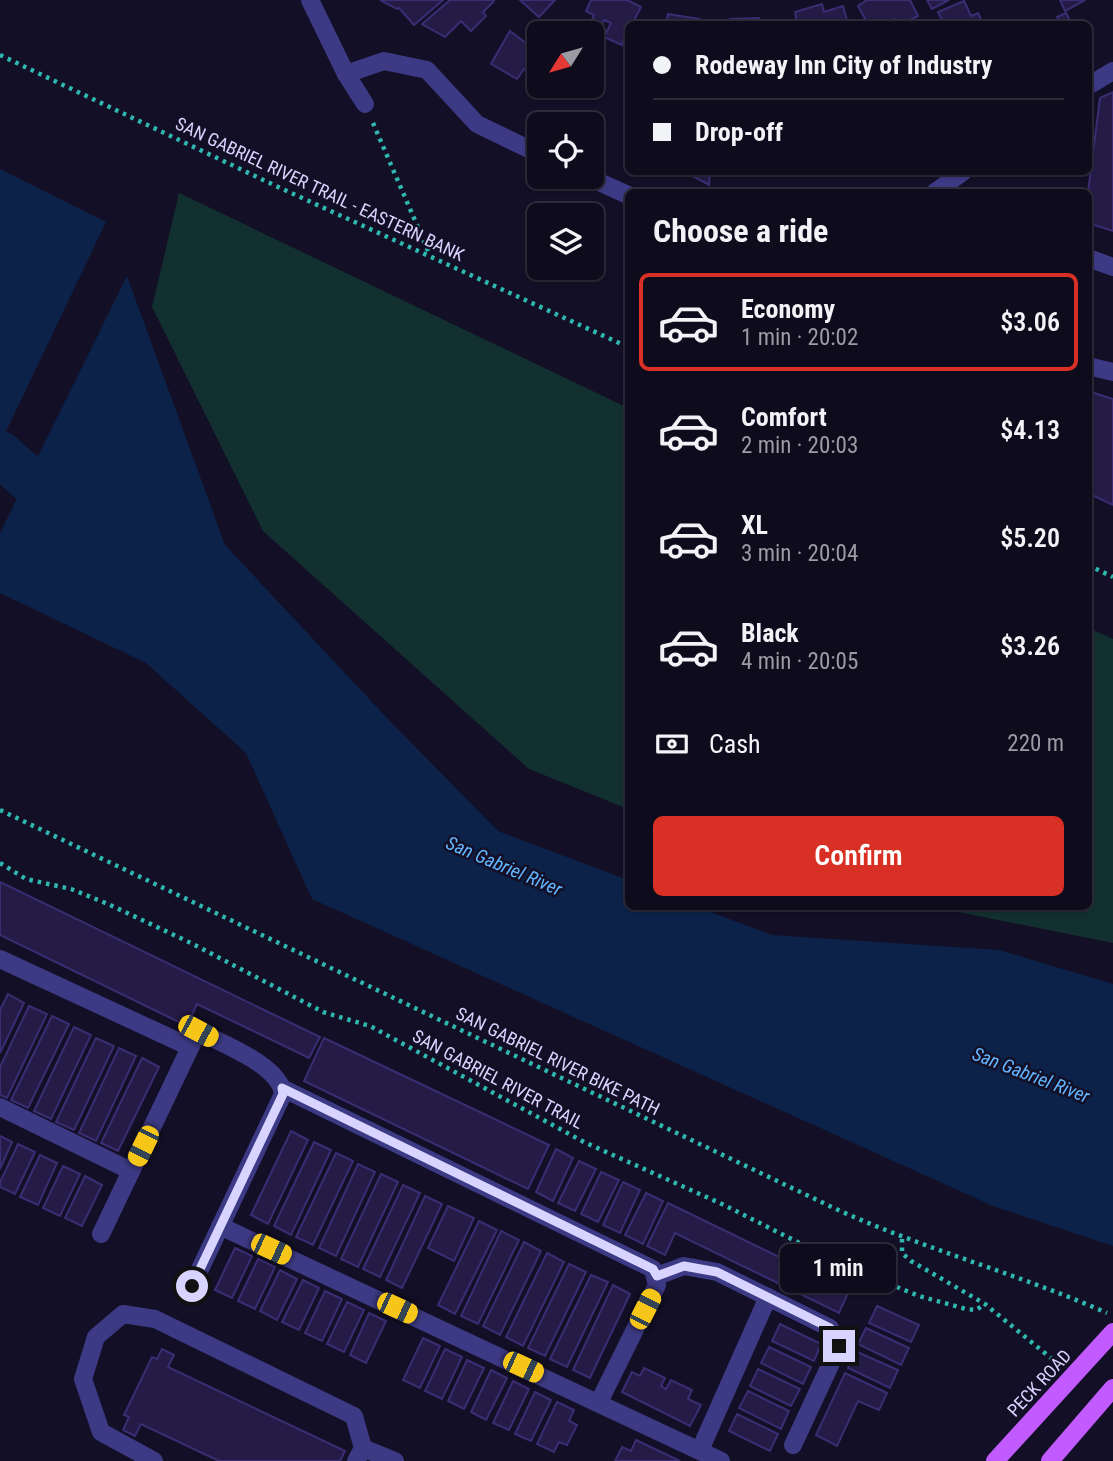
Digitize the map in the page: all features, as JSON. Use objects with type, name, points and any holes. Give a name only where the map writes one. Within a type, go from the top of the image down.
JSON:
[{"type":"main road","name":"PECK ROAD","points":[[995,1461],[1110,1335]]},
{"type":"main road","points":[[1051,1461],[1113,1388]]},
{"type":"street","points":[[310,0],[345,74],[365,104]]},
{"type":"street","points":[[345,74],[384,61],[427,70],[477,124],[527,148]]},
{"type":"street","points":[[1092,84],[1113,71]]},
{"type":"street","points":[[939,189],[959,175]]},
{"type":"street","points":[[604,184],[625,194]]},
{"type":"street","points":[[1092,259],[1113,267]]},
{"type":"street","points":[[1092,367],[1113,372]]},
{"type":"street","points":[[0,959],[190,1047]]},
{"type":"street","points":[[101,1234],[198,1031],[270,1070],[283,1094],[192,1286]]},
{"type":"street","points":[[282,1088],[653,1269],[657,1276],[657,1285],[599,1402]]},
{"type":"street","points":[[0,1107],[131,1171]]},
{"type":"street","points":[[220,1226],[721,1461]]},
{"type":"street","points":[[657,1276],[684,1266],[703,1269],[768,1297],[830,1328],[837,1336],[839,1346],[793,1445]]},
{"type":"street","points":[[700,1450],[768,1297]]},
{"type":"street","points":[[154,1461],[101,1432],[83,1378],[96,1336],[123,1314],[155,1319],[354,1416],[359,1455],[395,1461]]},
{"type":"path","name":"SAN GABRIEL RIVER TRAIL - EASTERN BANK","points":[[0,55],[276,186],[625,345]]},
{"type":"path","points":[[365,104],[429,254]]},
{"type":"path","points":[[1092,567],[1113,577]]},
{"type":"path","name":"SAN GABRIEL RIVER BIKE PATH","points":[[0,810],[902,1239],[1055,1291],[1113,1316]]},
{"type":"path","name":"SAN GABRIEL RIVER TRAIL","points":[[0,863],[26,879],[71,889],[120,910],[266,980],[323,1012],[370,1026],[584,1142],[722,1204],[845,1266],[943,1303],[976,1310],[985,1304]]},
{"type":"path","points":[[902,1239],[902,1253],[911,1261],[985,1304],[1073,1377]]},
{"type":"green space","points":[[179,193],[625,407],[625,808],[529,769],[263,531],[152,307]]},
{"type":"green space","points":[[1092,629],[1113,639],[1113,943],[948,910],[1092,910]]},
{"type":"water","points":[[0,169],[106,222],[0,444]]},
{"type":"water","points":[[127,276],[225,545],[388,719],[498,831],[625,879],[625,910],[705,910],[772,935],[999,950],[1113,984],[1113,1246],[993,1206],[312,899],[246,753],[146,663],[0,593],[0,533]]},
{"type":"building","points":[[380,0],[443,0],[414,25],[399,8]]},
{"type":"building","points":[[450,0],[494,1],[483,12],[486,16],[471,31],[461,21],[445,37],[422,24]]},
{"type":"building","points":[[520,0],[555,0],[539,17]]},
{"type":"building","points":[[591,0],[627,0],[641,7],[634,21],[625,21],[622,45],[604,37],[611,23],[604,20],[591,21],[594,15],[586,11]]},
{"type":"building","points":[[867,0],[910,0],[918,16],[908,21],[866,21],[858,6]]},
{"type":"building","points":[[927,0],[949,0],[932,9]]},
{"type":"building","points":[[1060,0],[1085,0],[1065,11]]},
{"type":"building","points":[[964,1],[971,16],[978,13],[982,21],[942,21],[938,12]]},
{"type":"building","points":[[822,4],[824,12],[843,6],[847,21],[796,21],[795,12]]},
{"type":"building","points":[[1066,13],[1070,21],[1059,21],[1057,17]]},
{"type":"building","points":[[668,14],[705,21],[667,21]]},
{"type":"building","points":[[759,18],[760,21],[730,21]]},
{"type":"building","points":[[510,31],[527,44],[527,70],[524,69],[517,79],[491,64]]},
{"type":"building","points":[[1113,92],[1113,231],[1092,224],[1092,189],[1088,189],[1100,98]]},
{"type":"building","points":[[691,175],[710,175],[709,185]]},
{"type":"building","points":[[1092,392],[1113,399],[1113,505],[1092,495]]},
{"type":"building","points":[[0,882],[320,1037],[309,1058],[197,1004],[187,1026],[0,935]]},
{"type":"building","points":[[8,994],[24,1003],[0,1053],[0,1010]]},
{"type":"building","points":[[29,1006],[47,1014],[7,1098],[0,1095],[0,1067]]},
{"type":"building","points":[[52,1016],[69,1024],[28,1108],[11,1100]]},
{"type":"building","points":[[74,1027],[91,1035],[51,1119],[34,1111]]},
{"type":"building","points":[[96,1038],[114,1046],[74,1130],[56,1122]]},
{"type":"building","points":[[324,1038],[549,1145],[528,1189],[304,1081]]},
{"type":"building","points":[[119,1048],[136,1056],[96,1141],[79,1133]]},
{"type":"building","points":[[142,1058],[159,1067],[118,1151],[101,1143]]},
{"type":"building","points":[[291,1131],[308,1140],[268,1224],[251,1215]]},
{"type":"building","points":[[0,1136],[12,1142],[0,1169]]},
{"type":"building","points":[[314,1142],[331,1150],[291,1235],[274,1226]]},
{"type":"building","points":[[18,1144],[35,1152],[15,1194],[0,1187],[0,1182]]},
{"type":"building","points":[[556,1149],[573,1158],[553,1201],[536,1192]]},
{"type":"building","points":[[336,1153],[353,1161],[313,1245],[296,1237]]},
{"type":"building","points":[[40,1155],[57,1163],[38,1205],[20,1197]]},
{"type":"building","points":[[579,1161],[596,1169],[575,1211],[558,1203]]},
{"type":"building","points":[[358,1164],[375,1172],[336,1256],[319,1248]]},
{"type":"building","points":[[63,1166],[80,1174],[60,1216],[43,1208]]},
{"type":"building","points":[[601,1172],[619,1180],[598,1222],[581,1214]]},
{"type":"building","points":[[381,1174],[398,1182],[358,1267],[341,1259]]},
{"type":"building","points":[[85,1176],[102,1185],[82,1226],[65,1218]]},
{"type":"building","points":[[623,1182],[640,1190],[620,1233],[603,1225]]},
{"type":"building","points":[[403,1185],[420,1193],[380,1277],[363,1269]]},
{"type":"building","points":[[646,1193],[663,1201],[643,1244],[625,1235]]},
{"type":"building","points":[[425,1196],[442,1204],[402,1288],[386,1280]]},
{"type":"building","points":[[668,1203],[849,1291],[839,1313],[675,1233],[665,1255],[647,1246]]},
{"type":"building","points":[[448,1206],[474,1218],[454,1261],[428,1248]]},
{"type":"building","points":[[479,1221],[497,1230],[455,1314],[438,1305]]},
{"type":"building","points":[[501,1231],[519,1240],[478,1324],[461,1316]]},
{"type":"building","points":[[524,1242],[541,1251],[500,1335],[483,1326]]},
{"type":"building","points":[[235,1248],[252,1256],[232,1298],[215,1290]]},
{"type":"building","points":[[547,1253],[564,1262],[523,1346],[506,1337]]},
{"type":"building","points":[[258,1259],[275,1267],[255,1309],[238,1301]]},
{"type":"building","points":[[569,1264],[586,1272],[545,1356],[528,1348]]},
{"type":"building","points":[[280,1270],[297,1279],[277,1320],[260,1311]]},
{"type":"building","points":[[591,1275],[608,1282],[567,1367],[550,1359]]},
{"type":"building","points":[[303,1280],[319,1288],[299,1330],[282,1322]]},
{"type":"building","points":[[613,1285],[630,1294],[590,1378],[573,1370]]},
{"type":"building","points":[[325,1291],[342,1299],[322,1341],[305,1333]]},
{"type":"building","points":[[347,1302],[364,1310],[344,1352],[327,1344]]},
{"type":"building","points":[[877,1306],[919,1325],[911,1342],[869,1323]]},
{"type":"building","points":[[369,1313],[386,1321],[366,1363],[350,1355]]},
{"type":"building","points":[[780,1324],[821,1344],[814,1361],[772,1341]]},
{"type":"building","points":[[866,1328],[909,1348],[901,1365],[858,1344]]},
{"type":"building","points":[[423,1338],[440,1346],[420,1388],[403,1380]]},
{"type":"building","points":[[769,1347],[811,1367],[803,1384],[761,1363]]},
{"type":"building","points":[[162,1349],[174,1355],[168,1367],[345,1451],[340,1461],[219,1461],[141,1424],[135,1436],[123,1430],[129,1417],[124,1415],[152,1357],[157,1359]]},
{"type":"building","points":[[445,1349],[462,1357],[442,1399],[425,1391]]},
{"type":"building","points":[[855,1351],[898,1370],[890,1388],[848,1368]]},
{"type":"building","points":[[467,1360],[484,1368],[464,1409],[448,1401]]},
{"type":"building","points":[[644,1368],[665,1378],[661,1386],[666,1389],[671,1380],[692,1390],[688,1399],[701,1405],[690,1426],[622,1392],[632,1372],[640,1376]]},
{"type":"building","points":[[758,1369],[800,1389],[791,1406],[750,1386]]},
{"type":"building","points":[[491,1370],[507,1378],[486,1420],[471,1412]]},
{"type":"building","points":[[845,1373],[887,1393],[879,1410],[858,1401],[837,1446],[816,1435]]},
{"type":"building","points":[[513,1381],[529,1389],[509,1430],[493,1423]]},
{"type":"building","points":[[748,1391],[789,1411],[781,1429],[739,1408]]},
{"type":"building","points":[[535,1392],[551,1400],[531,1441],[515,1434]]},
{"type":"building","points":[[557,1402],[574,1410],[569,1421],[577,1425],[567,1445],[559,1442],[554,1452],[537,1444]]},
{"type":"building","points":[[737,1414],[778,1434],[770,1451],[729,1431]]},
{"type":"building","points":[[636,1440],[680,1461],[615,1461],[622,1447],[631,1451]]},
{"type":"waterway","name":"San Gabriel River","points":[[0,454],[74,519]]},
{"type":"route","points":[[192,1286],[283,1094],[282,1088],[653,1269],[657,1276],[684,1266],[717,1272],[830,1328],[837,1336],[839,1346]]}]
